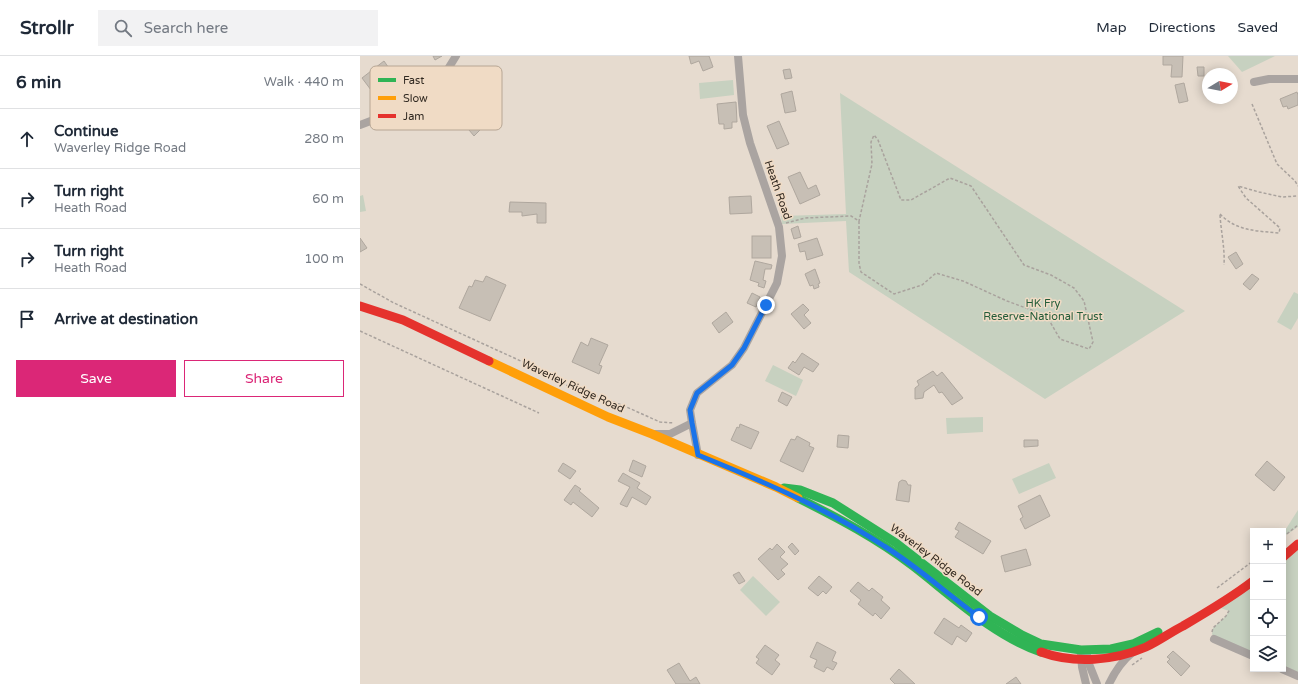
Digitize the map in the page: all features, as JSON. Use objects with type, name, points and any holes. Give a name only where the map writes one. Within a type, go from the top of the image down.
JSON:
[{"type":"main road","name":"Waverley Ridge Road","points":[[360,306],[403,320],[608,417],[652,434],[698,455],[776,487],[842,520],[912,565],[991,626],[1032,649],[1049,656],[1084,655],[1104,658],[1146,647],[1176,631],[1250,583]]},
{"type":"main road","points":[[1286,546],[1298,536]]},
{"type":"main road","points":[[1286,554],[1298,544]]},
{"type":"main road","name":"Waverley Ridge Road","points":[[1084,655],[1133,644],[1170,627],[1232,588],[1250,573]]},
{"type":"street","points":[[450,66],[456,56]]},
{"type":"street","name":"Heath Road","points":[[698,455],[690,410],[697,393],[732,365],[744,348],[777,283],[782,256],[779,227],[750,143],[743,115],[738,56]]},
{"type":"street","points":[[1254,82],[1270,79],[1298,79]]},
{"type":"street","points":[[360,125],[370,121]]},
{"type":"street","points":[[652,434],[670,434],[692,423]]},
{"type":"street","points":[[1214,639],[1250,655]]},
{"type":"street","name":"Waverley Ridge Road","points":[[1109,684],[1114,672],[1135,650]]},
{"type":"street","points":[[1084,655],[1086,684]]},
{"type":"street","points":[[1084,655],[1097,684]]},
{"type":"street","points":[[1286,671],[1298,676]]},
{"type":"path","points":[[1252,104],[1278,164],[1298,186]]},
{"type":"path","points":[[874,135],[878,140],[901,200],[911,200],[950,178],[971,186],[1024,264],[1051,275],[1074,288],[1084,301],[1093,342],[1089,349],[1060,339],[1049,320],[1034,311],[963,281],[936,273],[922,285],[894,294],[861,272],[859,262],[859,221],[872,164],[871,142],[874,135]]},
{"type":"path","points":[[1224,265],[1220,214],[1226,221],[1238,227],[1279,233],[1280,228],[1246,198],[1238,186],[1282,197],[1298,196]]},
{"type":"path","points":[[781,224],[805,218],[851,216],[859,221]]},
{"type":"path","points":[[360,284],[394,303],[547,373],[576,390],[622,404],[660,422],[692,423]]},
{"type":"path","points":[[360,331],[539,413]]},
{"type":"path","points":[[1286,535],[1298,525]]},
{"type":"path","points":[[1217,588],[1250,563]]},
{"type":"path","points":[[1214,639],[1212,634],[1213,628],[1226,616],[1231,607]]},
{"type":"green space","points":[[1228,56],[1275,56],[1242,72]]},
{"type":"green space","points":[[733,80],[734,95],[700,99],[699,83]]},
{"type":"green space","name":"HK Fry Reserve-National Trust","points":[[840,93],[1185,311],[1045,399],[849,272],[846,221],[782,224],[781,216],[846,214]]},
{"type":"green space","points":[[363,195],[366,211],[360,212],[360,196]]},
{"type":"green space","points":[[1294,292],[1298,294],[1298,318],[1291,330],[1277,322]]},
{"type":"green space","points":[[773,365],[803,380],[796,396],[765,381]]},
{"type":"green space","points":[[983,417],[983,432],[947,434],[946,418]]},
{"type":"green space","points":[[1049,463],[1056,478],[1019,494],[1012,479]]},
{"type":"green space","points":[[1298,510],[1298,527],[1286,535],[1286,529]]},
{"type":"green space","points":[[1298,544],[1298,676],[1286,670],[1286,554]]},
{"type":"green space","points":[[753,576],[780,602],[766,616],[740,590]]},
{"type":"green space","points":[[1250,583],[1250,655],[1214,639],[1212,634],[1213,628],[1226,616],[1229,611],[1215,606]]},
{"type":"building","points":[[433,56],[442,56],[435,60]]},
{"type":"building","points":[[689,56],[709,56],[713,67],[703,71],[699,61],[691,64]]},
{"type":"building","points":[[1163,56],[1183,56],[1182,77],[1171,77],[1172,65],[1163,65]]},
{"type":"building","points":[[384,61],[387,66],[378,66]]},
{"type":"building","points":[[1197,67],[1204,67],[1202,68],[1202,76],[1198,76]]},
{"type":"building","points":[[790,69],[792,78],[785,79],[783,70]]},
{"type":"building","points":[[370,72],[370,89],[362,78]]},
{"type":"building","points":[[1184,83],[1188,101],[1179,103],[1175,85]]},
{"type":"building","points":[[792,91],[796,111],[785,113],[781,94]]},
{"type":"building","points":[[1297,92],[1298,105],[1288,109],[1287,106],[1283,107],[1280,99]]},
{"type":"building","points":[[736,102],[737,122],[732,122],[732,128],[724,129],[724,124],[719,124],[717,104]]},
{"type":"building","points":[[779,121],[789,144],[777,149],[767,126]]},
{"type":"building","points":[[469,130],[480,130],[474,136]]},
{"type":"building","points":[[800,172],[808,189],[816,185],[820,195],[800,204],[788,177]]},
{"type":"building","points":[[751,196],[752,213],[730,214],[729,197]]},
{"type":"building","points":[[510,202],[546,203],[546,223],[537,223],[537,214],[522,216],[522,212],[509,212]]},
{"type":"building","points":[[798,226],[801,237],[794,239],[791,229]]},
{"type":"building","points":[[752,236],[771,236],[771,258],[752,258]]},
{"type":"building","points":[[360,238],[367,248],[360,252]]},
{"type":"building","points":[[817,238],[823,255],[807,260],[805,251],[800,252],[798,244]]},
{"type":"building","points":[[1236,252],[1243,264],[1236,269],[1228,257]]},
{"type":"building","points":[[755,261],[772,265],[771,269],[765,269],[763,280],[766,281],[764,288],[758,286],[759,283],[750,280]]},
{"type":"building","points":[[815,269],[820,283],[818,284],[819,287],[814,289],[813,285],[810,286],[805,274]]},
{"type":"building","points":[[1252,274],[1259,279],[1250,290],[1243,284]]},
{"type":"building","points":[[486,276],[506,285],[490,321],[459,308],[469,286],[472,287],[475,280],[483,282]]},
{"type":"building","points":[[752,293],[760,297],[756,307],[747,303]]},
{"type":"building","points":[[803,304],[809,310],[804,315],[811,323],[804,329],[791,314]]},
{"type":"building","points":[[726,312],[733,322],[719,333],[712,323]]},
{"type":"building","points":[[591,338],[608,345],[599,365],[602,366],[599,374],[572,362],[581,342],[588,346]]},
{"type":"building","points":[[802,353],[819,364],[813,372],[804,367],[799,375],[788,368],[793,361],[795,363]]},
{"type":"building","points":[[933,371],[937,376],[942,372],[963,398],[952,405],[942,392],[939,393],[934,385],[924,392],[923,398],[915,399],[915,388],[919,385],[917,381]]},
{"type":"building","points":[[782,392],[792,397],[787,406],[778,401]]},
{"type":"building","points":[[740,424],[759,432],[751,449],[731,440]]},
{"type":"building","points":[[838,435],[849,436],[848,448],[837,447]]},
{"type":"building","points":[[797,436],[810,443],[809,446],[814,448],[803,472],[780,461],[791,439],[795,440]]},
{"type":"building","points":[[1024,440],[1038,440],[1038,446],[1024,447]]},
{"type":"building","points":[[633,460],[646,466],[642,477],[629,471]]},
{"type":"building","points":[[1267,461],[1285,477],[1274,491],[1255,475]]},
{"type":"building","points":[[563,463],[576,471],[570,479],[558,471]]},
{"type":"building","points":[[623,473],[640,483],[637,488],[651,497],[646,505],[632,497],[627,507],[620,504],[630,487],[618,481]]},
{"type":"building","points":[[902,480],[906,481],[908,485],[911,485],[909,502],[896,500],[899,482]]},
{"type":"building","points":[[575,485],[581,489],[579,491],[599,508],[592,517],[573,502],[571,505],[564,500]]},
{"type":"building","points":[[1040,495],[1050,516],[1025,529],[1020,519],[1023,517],[1018,506]]},
{"type":"building","points":[[959,522],[991,541],[983,554],[955,537],[959,531],[955,529]]},
{"type":"building","points":[[792,543],[799,551],[795,555],[788,547]]},
{"type":"building","points":[[777,544],[785,552],[780,557],[788,564],[781,570],[785,574],[778,580],[758,559],[770,548],[772,550]]},
{"type":"building","points":[[1026,549],[1031,565],[1005,572],[1001,556]]},
{"type":"building","points":[[739,572],[745,581],[739,584],[733,575]]},
{"type":"building","points":[[819,576],[832,587],[826,594],[823,591],[818,596],[808,588]]},
{"type":"building","points":[[858,582],[869,591],[872,588],[883,597],[881,600],[890,608],[881,619],[875,613],[873,616],[858,604],[861,600],[850,591]]},
{"type":"building","points":[[944,618],[959,628],[961,625],[972,633],[966,642],[957,636],[952,645],[934,633]]},
{"type":"building","points":[[817,642],[836,652],[832,661],[837,663],[833,670],[827,667],[824,672],[814,667],[817,660],[810,657]]},
{"type":"building","points":[[765,645],[779,655],[775,660],[780,664],[772,675],[756,663],[759,659],[756,657]]},
{"type":"building","points":[[1173,651],[1190,666],[1181,676],[1167,662],[1170,659],[1167,657]]},
{"type":"building","points":[[679,663],[690,681],[696,677],[700,684],[676,684],[667,670]]},
{"type":"building","points":[[899,669],[915,684],[895,684],[890,679]]},
{"type":"building","points":[[1016,677],[1021,684],[1006,684]]},
{"type":"traffic: fast","points":[[784,488],[800,490],[833,503],[896,543],[990,616],[1022,635],[1041,644],[1081,650],[1111,649],[1133,644],[1158,632]]},
{"type":"traffic: fast","points":[[798,498],[872,538],[900,556],[990,626],[1024,645],[1041,652]]},
{"type":"traffic: slow","points":[[489,361],[608,417],[652,434],[776,487],[798,498]]},
{"type":"traffic: jam","points":[[360,306],[403,320],[489,361]]},
{"type":"traffic: jam","points":[[1286,554],[1298,544]]},
{"type":"traffic: jam","points":[[1041,652],[1054,656],[1080,659],[1107,658],[1134,652],[1151,645],[1228,599],[1250,583]]},
{"type":"route","points":[[766,305],[744,348],[732,365],[697,393],[690,410],[698,455],[776,487],[842,520],[912,565],[964,607],[979,617]]}]
